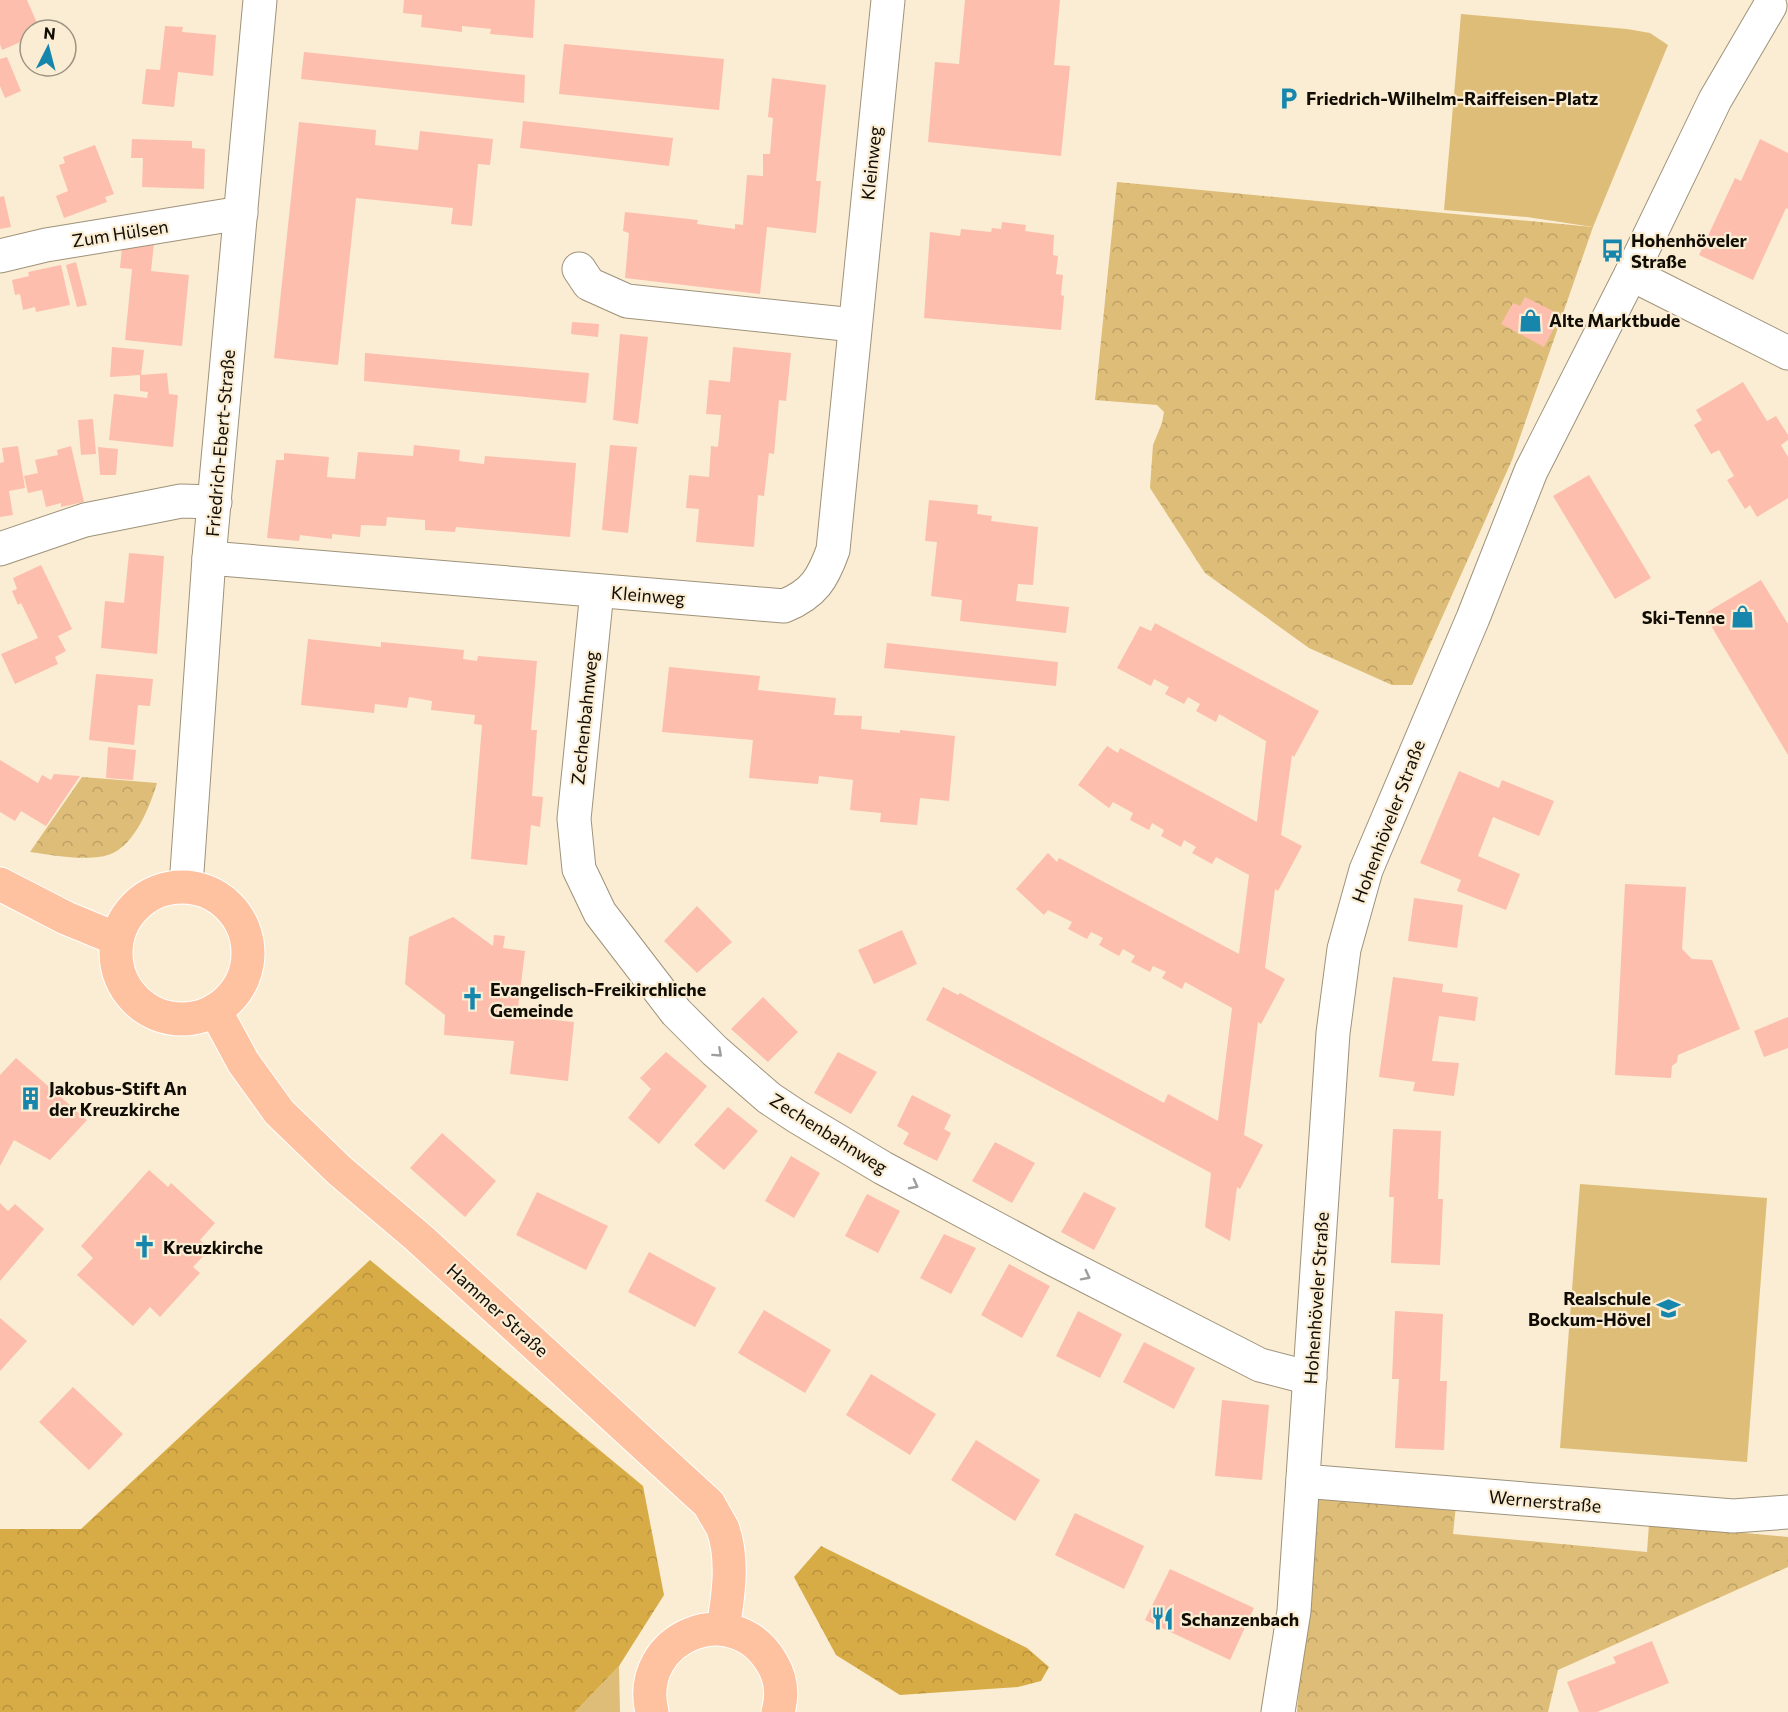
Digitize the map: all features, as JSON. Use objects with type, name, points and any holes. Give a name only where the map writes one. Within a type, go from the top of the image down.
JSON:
[{"type":"main road","points":[[0,884],[66,918],[117,939]]},
{"type":"main road","points":[[186,886],[205,890],[222,899],[235,912],[245,928],[249,947],[248,966],[242,984],[230,999],[200,1017],[183,1019],[166,1017],[143,1006],[126,988],[119,973],[116,956],[117,939],[126,918],[142,900],[155,892],[171,887],[186,886]]},
{"type":"main road","name":"Hammer Straße","points":[[215,1010],[243,1062],[279,1112],[340,1171],[428,1246],[709,1504],[722,1529],[728,1554],[729,1573],[723,1629]]},
{"type":"main road","points":[[652,1712],[650,1684],[663,1653],[675,1642],[706,1629],[723,1629],[747,1638],[755,1642],[767,1654],[776,1670],[781,1686],[778,1712]]},
{"type":"street","name":"Friedrich-Ebert-Straße","points":[[186,886],[209,558],[260,0]]},
{"type":"street","name":"Kleinweg","points":[[209,558],[784,606],[800,600],[810,592],[819,580],[833,550],[888,0]]},
{"type":"street","name":"Hohenhöveler Straße","points":[[1278,1712],[1294,1611],[1333,1033],[1342,959],[1353,911],[1381,831],[1473,618],[1531,471],[1631,274],[1715,100],[1772,5]]},
{"type":"street","name":"Zum Hülsen","points":[[0,256],[46,245],[241,213]]},
{"type":"street","points":[[579,269],[589,284],[627,301],[854,325]]},
{"type":"street","points":[[1631,274],[1788,353]]},
{"type":"street","points":[[0,549],[85,520],[181,501],[215,502]]},
{"type":"street","name":"Zechenbahnweg","points":[[597,591],[574,819],[579,869],[600,913],[676,1012],[769,1098],[893,1173],[1260,1365],[1310,1378]]},
{"type":"street","name":"Wernerstraße","points":[[1303,1481],[1733,1516],[1788,1512]]},
{"type":"green space","points":[[1461,14],[1627,29],[1650,33],[1668,45],[1593,227],[1527,217],[1444,210]]},
{"type":"green space","points":[[1117,182],[1593,227],[1512,460],[1412,685],[1392,685],[1309,648],[1205,573],[1150,488],[1153,445],[1164,412],[1157,405],[1095,400]]},
{"type":"green space","points":[[82,777],[157,783],[146,812],[135,832],[129,841],[113,853],[84,858],[30,852]]},
{"type":"green space","points":[[1580,1184],[1767,1198],[1747,1462],[1560,1448]]},
{"type":"green space","points":[[370,1260],[643,1486],[664,1595],[619,1666],[575,1712],[0,1712],[0,1529],[81,1529]]},
{"type":"green space","points":[[1315,1495],[1456,1505],[1453,1534],[1647,1552],[1649,1524],[1788,1537],[1788,1567],[1558,1670],[1548,1712],[1297,1712]]},
{"type":"green space","points":[[821,1546],[1027,1648],[1049,1667],[1041,1681],[1018,1687],[900,1695],[836,1655],[794,1577]]},
{"type":"green space","points":[[619,1666],[620,1712],[575,1712]]},
{"type":"building","points":[[0,0],[27,0],[35,18],[18,18],[18,43],[2,50]]},
{"type":"building","points":[[404,0],[535,0],[533,38],[490,34],[491,29],[462,26],[462,32],[421,27],[422,15],[403,13]]},
{"type":"building","points":[[965,0],[1060,0],[1054,65],[1070,66],[1061,156],[928,142],[935,62],[959,64]]},
{"type":"building","points":[[165,26],[183,27],[182,32],[216,35],[213,76],[178,72],[174,107],[142,104],[146,69],[160,70]]},
{"type":"building","points":[[564,44],[724,59],[719,110],[559,94]]},
{"type":"building","points":[[304,52],[525,75],[524,103],[301,79]]},
{"type":"building","points":[[7,57],[21,91],[5,98],[0,86],[0,59]]},
{"type":"building","points":[[772,78],[826,85],[816,181],[821,181],[816,233],[767,227],[760,294],[625,278],[629,233],[623,231],[625,212],[698,220],[697,224],[735,229],[735,224],[743,225],[747,175],[763,176],[763,154],[770,154],[773,118],[768,117]]},
{"type":"building","points":[[523,121],[673,138],[669,166],[520,148]]},
{"type":"building","points":[[299,122],[376,130],[375,145],[418,150],[420,131],[493,139],[490,165],[478,164],[472,226],[451,224],[453,208],[356,198],[338,365],[274,358]]},
{"type":"building","points":[[132,139],[192,141],[192,148],[205,149],[204,189],[142,187],[143,158],[131,158]]},
{"type":"building","points":[[1760,139],[1788,153],[1788,209],[1786,208],[1753,280],[1699,255],[1735,178],[1741,181]]},
{"type":"building","points":[[95,145],[114,194],[105,197],[107,202],[64,218],[56,196],[68,191],[59,165],[65,163],[63,157]]},
{"type":"building","points":[[4,196],[11,227],[0,229],[0,197]]},
{"type":"building","points":[[1002,222],[1026,225],[1025,231],[1054,235],[1053,255],[1058,256],[1056,274],[1063,275],[1061,330],[924,318],[930,232],[960,236],[961,229],[991,232],[992,228],[1001,229]]},
{"type":"building","points":[[154,243],[151,271],[189,275],[182,346],[125,340],[132,269],[120,268],[122,247]]},
{"type":"building","points":[[76,262],[87,305],[77,307],[66,265]]},
{"type":"building","points":[[61,265],[70,305],[36,312],[35,307],[23,310],[20,294],[15,295],[12,280],[29,276],[28,272]]},
{"type":"building","name":"Alte Marktbude","points":[[1525,297],[1561,315],[1544,347],[1501,324],[1513,303],[1520,306]]},
{"type":"building","points":[[572,322],[599,324],[598,337],[571,334]]},
{"type":"building","points":[[620,334],[648,337],[638,424],[613,420]]},
{"type":"building","points":[[112,347],[144,350],[141,375],[167,373],[169,394],[178,395],[173,447],[109,440],[114,394],[147,398],[148,392],[140,391],[140,375],[110,377]]},
{"type":"building","points":[[733,347],[791,353],[786,401],[779,400],[774,454],[769,453],[764,496],[758,495],[754,547],[696,542],[699,509],[686,508],[689,475],[709,477],[711,446],[718,447],[721,415],[706,414],[709,380],[730,382]]},
{"type":"building","points":[[365,353],[589,373],[586,403],[364,381]]},
{"type":"building","points":[[1743,382],[1767,421],[1776,416],[1788,435],[1788,440],[1781,445],[1788,457],[1788,498],[1757,517],[1750,505],[1745,509],[1727,480],[1734,476],[1719,450],[1711,454],[1694,425],[1702,420],[1696,410]]},
{"type":"building","points":[[93,419],[96,454],[81,455],[78,420]]},
{"type":"building","points":[[414,445],[460,450],[459,461],[484,464],[485,456],[576,463],[570,537],[456,527],[455,532],[425,530],[425,520],[387,517],[386,526],[361,525],[360,537],[332,534],[332,539],[300,535],[299,541],[267,538],[276,460],[284,460],[284,453],[329,457],[327,477],[355,479],[358,452],[413,456]]},
{"type":"building","points":[[610,445],[637,447],[628,533],[602,530]]},
{"type":"building","points":[[18,446],[25,488],[9,491],[13,515],[0,517],[0,463],[4,462],[2,448]]},
{"type":"building","points":[[71,446],[84,502],[61,507],[61,503],[46,507],[42,490],[28,493],[24,476],[38,473],[35,460],[58,455],[57,450]]},
{"type":"building","points":[[98,447],[118,449],[116,475],[100,475]]},
{"type":"building","points":[[1589,475],[1651,578],[1615,599],[1553,496]]},
{"type":"building","points":[[929,500],[978,505],[977,514],[992,516],[991,521],[1038,527],[1033,585],[1018,584],[1016,601],[1069,607],[1066,633],[960,621],[962,600],[931,596],[937,542],[925,541]]},
{"type":"building","points":[[129,553],[164,556],[157,654],[101,648],[105,601],[124,603]]},
{"type":"building","points":[[41,565],[72,629],[58,636],[66,651],[55,657],[58,664],[15,684],[1,654],[38,638],[21,603],[18,605],[12,591],[17,589],[13,578]]},
{"type":"building","points":[[1761,580],[1788,624],[1788,755],[1704,614]]},
{"type":"building","points":[[1155,623],[1319,711],[1294,757],[1292,755],[1281,835],[1302,846],[1278,891],[1275,889],[1265,968],[1285,979],[1261,1024],[1258,1022],[1244,1135],[1263,1145],[1240,1189],[1237,1187],[1230,1241],[1205,1227],[1211,1173],[926,1020],[943,987],[958,995],[960,993],[1164,1103],[1168,1094],[1218,1121],[1232,1008],[1185,982],[1182,989],[1162,978],[1166,972],[1153,966],[1150,972],[1131,962],[1135,956],[1123,949],[1119,956],[1099,945],[1103,938],[1091,932],[1087,939],[1068,929],[1072,922],[1048,910],[1044,915],[1016,889],[1048,853],[1057,862],[1059,858],[1239,954],[1249,875],[1216,857],[1212,864],[1192,853],[1196,847],[1184,840],[1181,847],[1161,836],[1164,830],[1152,823],[1149,830],[1130,820],[1133,813],[1113,802],[1109,808],[1078,785],[1107,746],[1118,753],[1120,748],[1257,822],[1266,741],[1219,714],[1216,722],[1196,711],[1200,704],[1188,697],[1184,704],[1165,694],[1169,687],[1154,679],[1151,686],[1117,668],[1140,626],[1151,631]]},
{"type":"building","points":[[308,639],[381,647],[381,642],[464,650],[463,659],[477,661],[478,656],[537,661],[531,730],[537,730],[532,796],[543,797],[540,827],[531,825],[527,865],[471,859],[482,725],[474,724],[475,715],[431,710],[432,701],[409,697],[407,708],[375,704],[374,713],[301,705]]},
{"type":"building","points":[[887,643],[1058,662],[1056,686],[884,668]]},
{"type":"building","points":[[669,667],[760,676],[758,690],[836,698],[834,715],[862,716],[861,729],[900,733],[900,730],[955,736],[949,801],[920,798],[917,825],[880,822],[881,813],[850,810],[853,780],[819,776],[818,784],[749,778],[753,740],[662,732]]},
{"type":"building","points":[[96,674],[153,679],[150,706],[138,705],[134,745],[89,740]]},
{"type":"building","points":[[108,747],[136,750],[133,780],[106,778]]},
{"type":"building","points":[[0,760],[38,783],[42,775],[51,780],[54,774],[80,776],[46,826],[21,811],[15,821],[0,812]]},
{"type":"building","points":[[1459,771],[1499,788],[1502,780],[1554,801],[1539,836],[1493,817],[1478,856],[1520,874],[1506,910],[1457,891],[1461,880],[1420,863]]},
{"type":"building","points":[[1625,884],[1686,887],[1682,949],[1692,959],[1712,960],[1740,1029],[1678,1055],[1677,1062],[1672,1066],[1671,1078],[1615,1075]]},
{"type":"building","points":[[1414,898],[1463,905],[1457,948],[1408,941]]},
{"type":"building","points":[[697,906],[732,942],[697,973],[664,941]]},
{"type":"building","name":"Evangelisch-Freikirchliche Gemeinde","points":[[453,917],[493,946],[494,935],[505,936],[503,948],[525,951],[517,1016],[574,1022],[568,1081],[510,1074],[514,1041],[444,1035],[445,1015],[405,984],[409,937]]},
{"type":"building","points":[[902,930],[917,964],[874,984],[858,950]]},
{"type":"building","points":[[1393,977],[1443,984],[1442,992],[1478,997],[1475,1021],[1439,1016],[1432,1061],[1459,1063],[1454,1096],[1413,1091],[1415,1082],[1379,1077]]},
{"type":"building","points":[[763,997],[798,1032],[768,1062],[731,1029]]},
{"type":"building","points":[[1788,1017],[1788,1048],[1764,1057],[1754,1031]]},
{"type":"building","points":[[666,1052],[707,1086],[659,1144],[628,1118],[651,1089],[640,1078]]},
{"type":"building","points":[[838,1052],[877,1072],[851,1114],[814,1093]]},
{"type":"building","name":"Jakobus-Stift An der Kreuzkirche","points":[[16,1058],[87,1120],[50,1160],[14,1140],[0,1166],[0,1075]]},
{"type":"building","points":[[912,1095],[951,1115],[944,1129],[951,1133],[937,1161],[903,1144],[909,1133],[897,1126]]},
{"type":"building","points":[[728,1107],[758,1131],[724,1170],[694,1145]]},
{"type":"building","points":[[1393,1129],[1441,1131],[1438,1199],[1443,1199],[1440,1265],[1391,1263],[1394,1197],[1389,1197]]},
{"type":"building","points":[[442,1133],[496,1181],[465,1217],[410,1168]]},
{"type":"building","points":[[995,1142],[1035,1163],[1012,1203],[972,1181]]},
{"type":"building","points":[[791,1156],[820,1173],[794,1218],[765,1201]]},
{"type":"building","name":"Kreuzkirche","points":[[149,1170],[168,1187],[171,1183],[215,1223],[200,1240],[210,1249],[193,1267],[200,1273],[160,1317],[150,1307],[133,1326],[77,1275],[93,1258],[81,1246]]},
{"type":"building","points":[[537,1192],[608,1226],[586,1270],[516,1235]]},
{"type":"building","points":[[1084,1192],[1116,1208],[1094,1250],[1061,1232]]},
{"type":"building","points":[[867,1194],[900,1211],[878,1253],[845,1236]]},
{"type":"building","points":[[0,1203],[8,1211],[15,1204],[44,1229],[0,1281]]},
{"type":"building","points":[[944,1234],[976,1248],[951,1294],[920,1278]]},
{"type":"building","points":[[649,1252],[716,1288],[695,1327],[628,1292]]},
{"type":"building","points":[[1009,1264],[1050,1286],[1022,1338],[981,1315]]},
{"type":"building","points":[[764,1310],[831,1350],[805,1393],[738,1353]]},
{"type":"building","points":[[1078,1311],[1122,1334],[1100,1378],[1056,1356]]},
{"type":"building","points":[[1395,1311],[1443,1314],[1440,1381],[1447,1381],[1444,1450],[1395,1448],[1399,1379],[1392,1379]]},
{"type":"building","points":[[0,1318],[27,1341],[0,1371]]},
{"type":"building","points":[[1144,1342],[1195,1368],[1174,1409],[1123,1382]]},
{"type":"building","points":[[871,1374],[936,1414],[910,1455],[846,1415]]},
{"type":"building","points":[[73,1387],[123,1434],[89,1470],[39,1422]]},
{"type":"building","points":[[1222,1400],[1269,1405],[1262,1480],[1215,1476]]},
{"type":"building","points":[[976,1440],[1040,1480],[1015,1521],[951,1480]]},
{"type":"building","points":[[1075,1513],[1144,1546],[1124,1589],[1055,1555]]},
{"type":"building","points":[[1170,1569],[1254,1608],[1230,1660],[1145,1620]]},
{"type":"building","points":[[1652,1641],[1669,1683],[1597,1712],[1579,1712],[1567,1682],[1616,1663],[1613,1657]]},
{"type":"place","name":"Friedrich-Wilhelm-Raiffeisen-Platz","points":[[1288,98]]},
{"type":"place","name":"Hohenhöveler Straße","points":[[1613,250]]},
{"type":"place","name":"Alte Marktbude","points":[[1531,320]]},
{"type":"place","name":"Ski-Tenne","points":[[1743,617]]},
{"type":"place","name":"Evangelisch-Freikirchliche Gemeinde","points":[[472,999]]},
{"type":"place","name":"Jakobus-Stift An der Kreuzkirche","points":[[31,1098]]},
{"type":"place","name":"Kreuzkirche","points":[[145,1247]]},
{"type":"place","name":"Realschule Bockum-Hövel","points":[[1669,1308]]},
{"type":"place","name":"Schanzenbach","points":[[1163,1619]]}]
